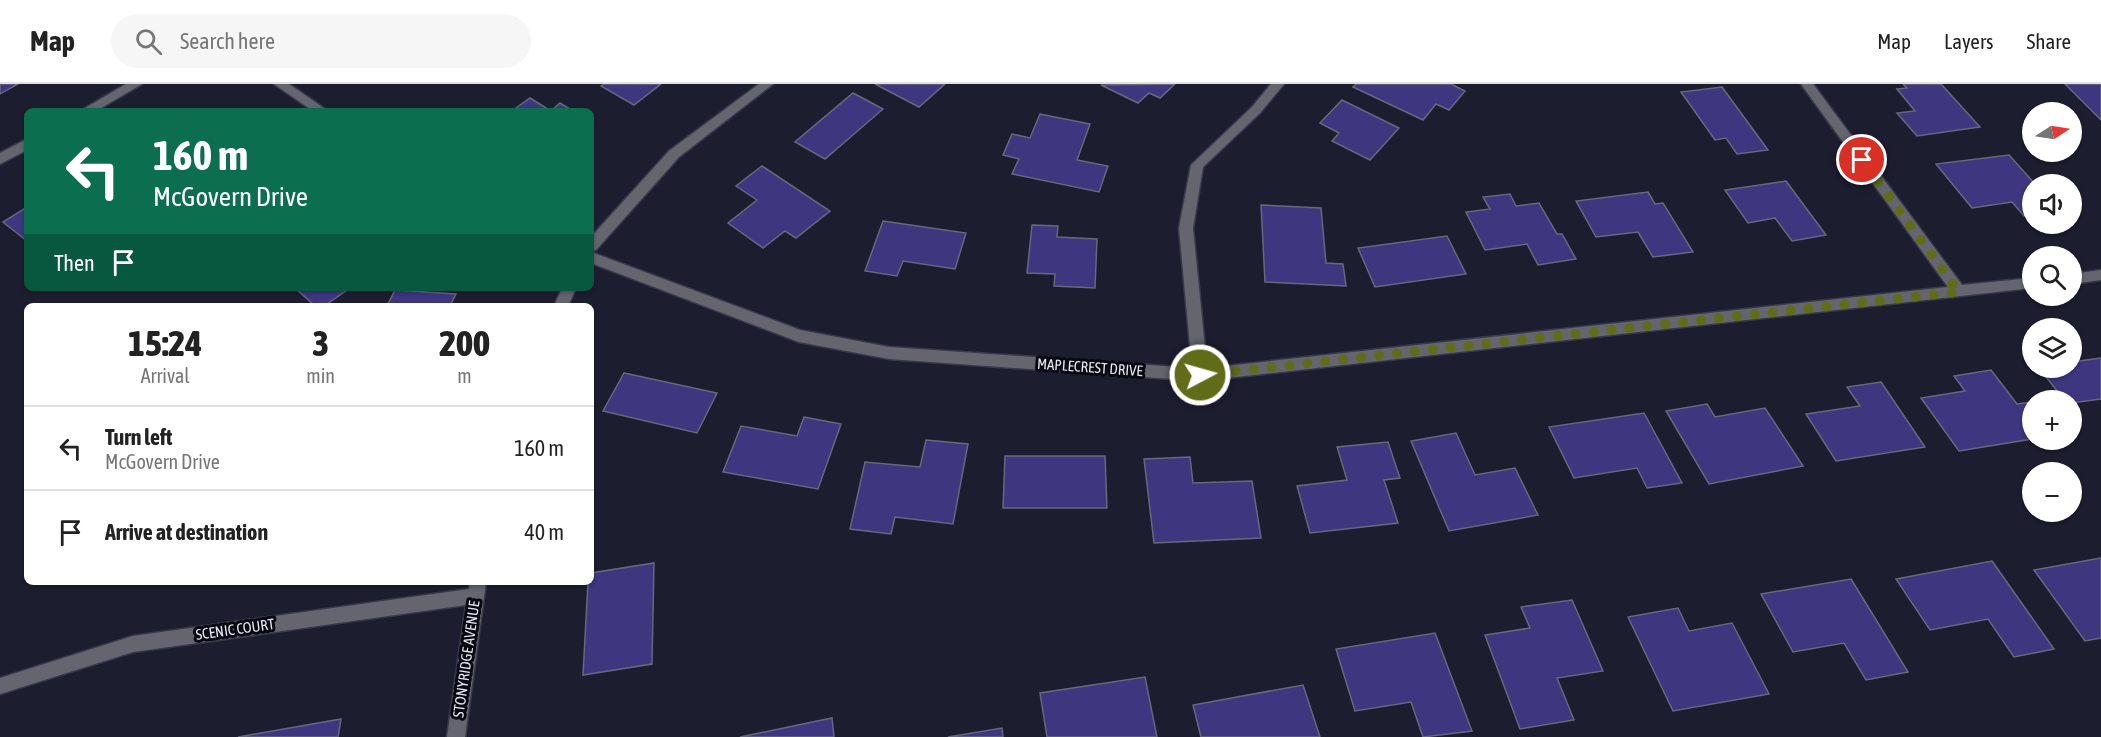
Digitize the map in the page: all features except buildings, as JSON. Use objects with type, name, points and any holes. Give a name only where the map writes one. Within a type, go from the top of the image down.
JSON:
[{"type":"street","points":[[92,108],[136,84]]},
{"type":"street","points":[[280,84],[317,108]]},
{"type":"street","points":[[594,243],[674,154],[767,84]]},
{"type":"street","points":[[1200,375],[1186,228],[1197,165],[1256,110],[1278,84]]},
{"type":"street","points":[[1807,84],[1959,292]]},
{"type":"street","points":[[0,159],[24,146]]},
{"type":"street","name":"MAPLECREST DRIVE","points":[[594,258],[799,336],[889,353],[1200,375],[2022,284]]},
{"type":"street","points":[[2082,278],[2101,275]]},
{"type":"street","name":"SCENIC COURT","points":[[0,686],[133,644],[476,589]]},
{"type":"street","name":"STONYRIDGE AVENUE","points":[[456,737],[476,589]]},
{"type":"route","points":[[1200,375],[1959,292],[1862,160]]}]
